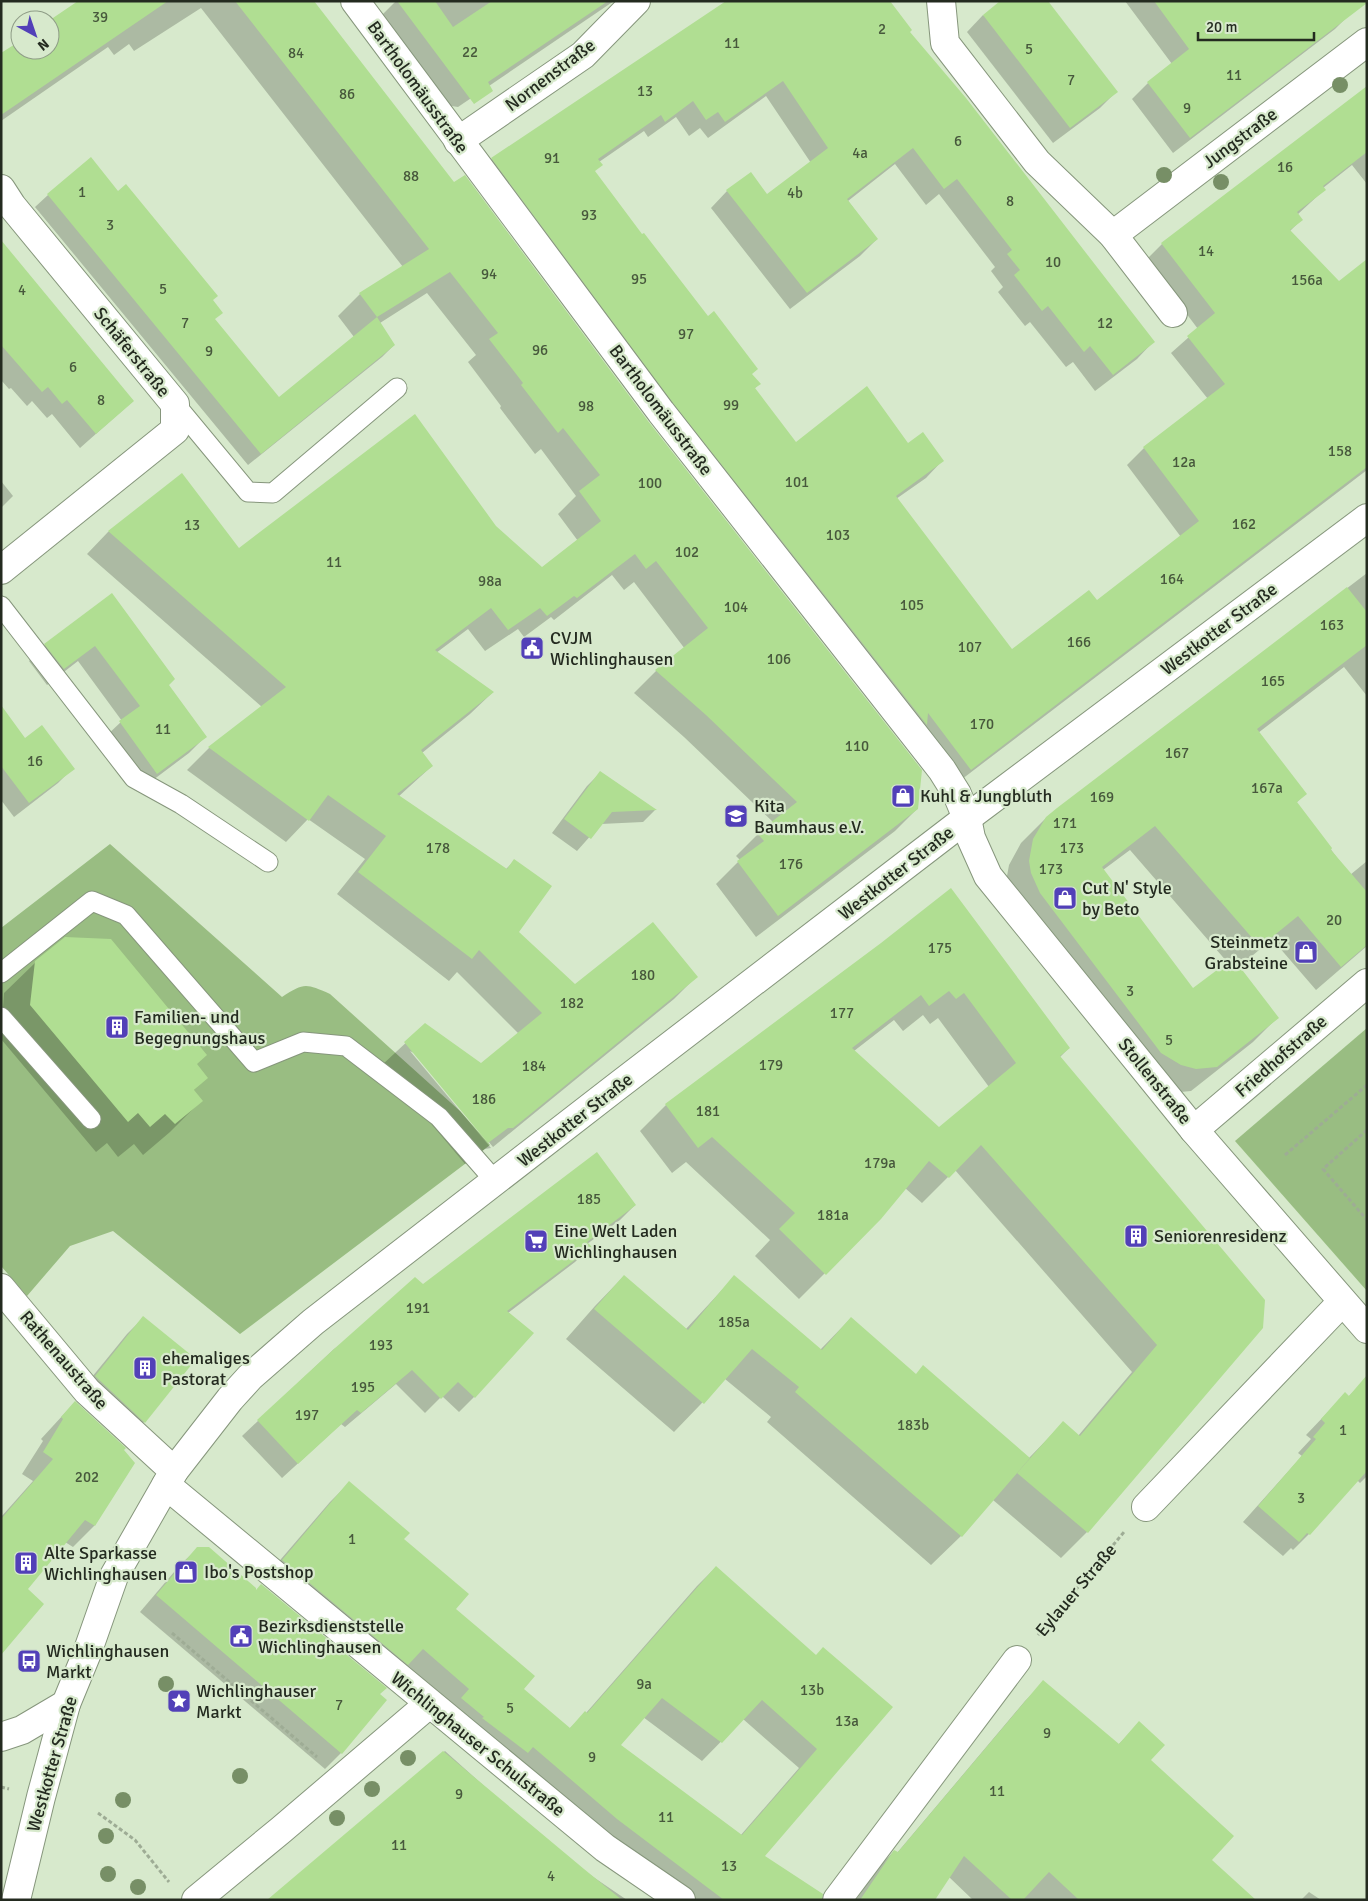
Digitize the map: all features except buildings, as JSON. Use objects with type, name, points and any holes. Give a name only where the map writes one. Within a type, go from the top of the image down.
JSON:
[{"type":"street","name":"Bartholomäusstraße","points":[[355,1],[661,412],[942,770],[957,794],[967,818]]},
{"type":"street","name":"Nornenstraße","points":[[458,141],[583,55],[636,1]]},
{"type":"street","points":[[941,1],[945,44],[1037,162],[1113,235],[1173,313]]},
{"type":"street","name":"Jungstraße","points":[[1113,235],[1367,42]]},
{"type":"street","name":"Schäferstraße","points":[[1,189],[12,206],[174,404],[175,430],[86,504],[1,570]]},
{"type":"street","name":"Westkotter Straße","points":[[16,1900],[66,1704],[91,1644],[114,1576],[170,1478],[230,1399],[250,1377],[314,1322],[967,818],[1367,518]]},
{"type":"street","name":"Stollenstraße","points":[[967,818],[972,838],[988,876],[1194,1130],[1367,1329]]},
{"type":"street","name":"Friedhofstraße","points":[[1194,1130],[1367,983]]},
{"type":"street","name":"Rathenaustraße","points":[[1,1288],[88,1391],[170,1478]]},
{"type":"street","points":[[1146,1507],[1342,1302]]},
{"type":"street","name":"Wichlinghauser Schulstraße","points":[[170,1478],[429,1704],[605,1848],[681,1900]]},
{"type":"street","points":[[837,1900],[1017,1660]]},
{"type":"street","points":[[1,1737],[22,1730],[66,1704]]},
{"type":"street","points":[[196,1900],[429,1704]]},
{"type":"street","points":[[1,1896],[4,1900]]},
{"type":"lane","points":[[174,404],[248,492],[273,493],[397,388]]},
{"type":"lane","points":[[1,606],[134,778],[181,804],[268,862]]},
{"type":"lane","points":[[1,973],[92,901],[126,915],[254,1062],[303,1042],[346,1046],[439,1117],[496,1182]]},
{"type":"lane","points":[[1,1017],[91,1119]]},
{"type":"path","points":[[1285,1155],[1367,1085]]},
{"type":"path","points":[[1367,1130],[1323,1169],[1367,1220]]},
{"type":"path","name":"Eylauer Straße","points":[[1017,1660],[1146,1507]]},
{"type":"path","points":[[172,1633],[342,1778]]},
{"type":"path","points":[[98,1813],[135,1840],[171,1885]]},
{"type":"green space","points":[[110,844],[282,997],[295,989],[305,986],[310,986],[330,994],[460,1111],[490,1145],[240,1334],[113,1231],[70,1246],[27,1296],[1,1266],[1,928]]},
{"type":"green space","points":[[1367,1028],[1367,1291],[1235,1141]]},
{"type":"place","name":"CVJM Wichlinghausen","points":[[532,648]]},
{"type":"place","name":"Kuhl & Jungbluth","points":[[903,796]]},
{"type":"place","name":"Kita Baumhaus e.V.","points":[[736,816]]},
{"type":"place","name":"Cut N' Style by Beto","points":[[1065,898]]},
{"type":"place","name":"Steinmetz Grabsteine","points":[[1306,952]]},
{"type":"place","name":"Familien- und Begegnungshaus","points":[[117,1027]]},
{"type":"place","name":"Seniorenresidenz","points":[[1136,1236]]},
{"type":"place","name":"Eine Welt Laden Wichlinghausen","points":[[536,1241]]},
{"type":"place","name":"ehemaliges Pastorat","points":[[145,1368]]},
{"type":"place","name":"Alte Sparkasse Wichlinghausen","points":[[26,1563]]},
{"type":"place","name":"Ibo's Postshop","points":[[186,1572]]},
{"type":"place","name":"Bezirksdienststelle Wichlinghausen","points":[[241,1636]]},
{"type":"place","name":"Wichlinghausen Markt","points":[[29,1661]]},
{"type":"place","name":"Wichlinghauser Markt","points":[[179,1701]]}]
